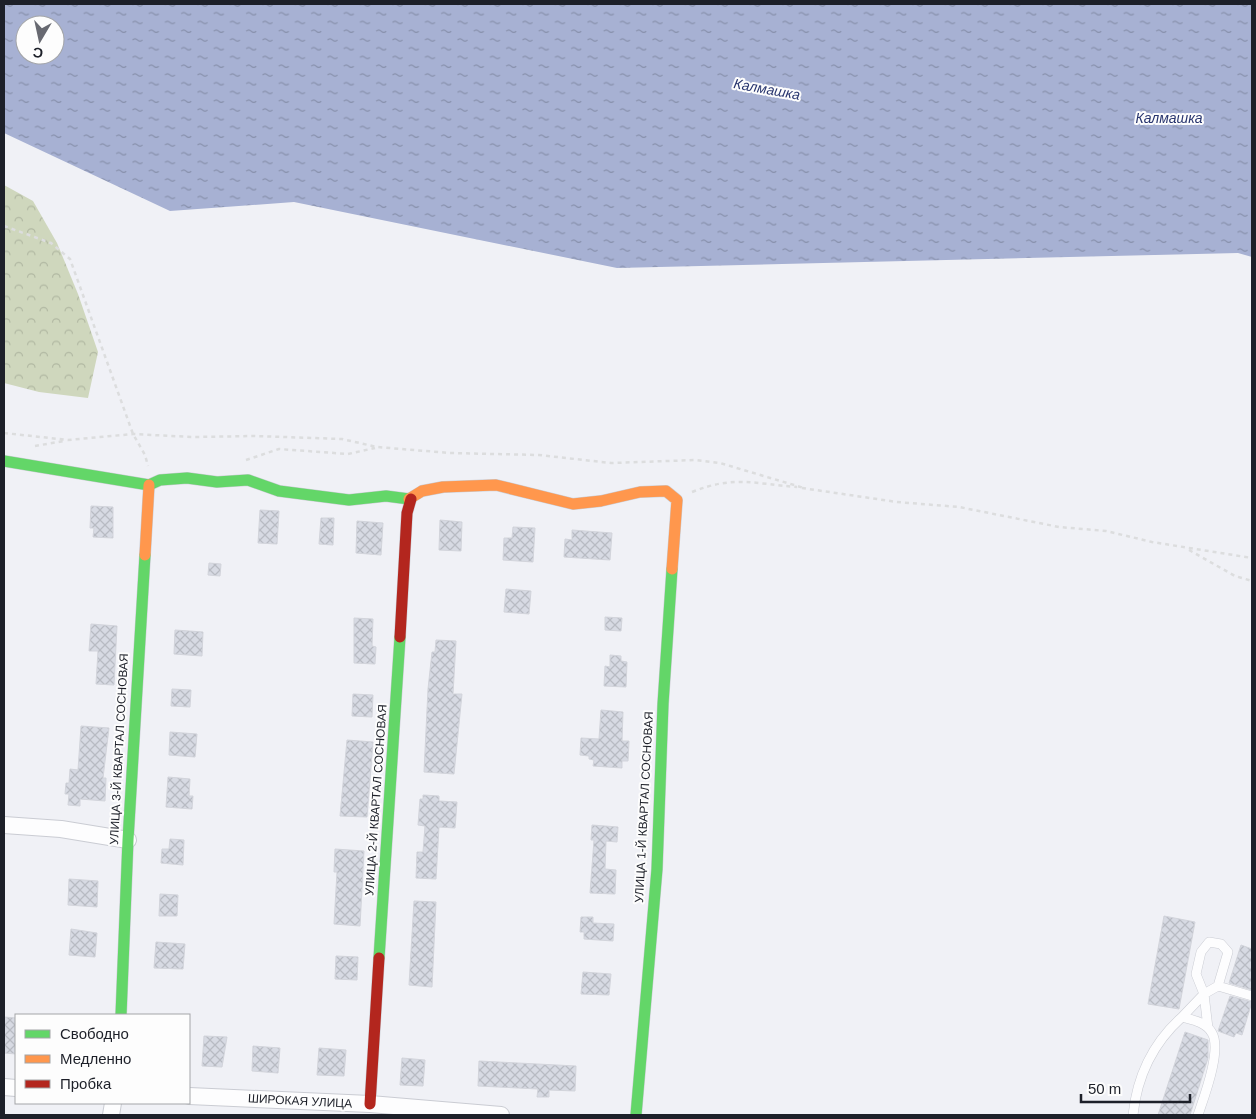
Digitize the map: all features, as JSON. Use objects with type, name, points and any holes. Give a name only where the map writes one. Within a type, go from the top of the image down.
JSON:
[{"type":"street","points":[[4,461],[148,485],[160,480],[187,478],[217,482],[248,480],[279,491],[349,500],[386,496],[411,499],[422,491],[443,487],[496,485],[573,504],[601,501],[640,492],[666,491],[677,500]]},
{"type":"street","name":"УЛИЦА 3-Й КВАРТАЛ СОСНОВАЯ","points":[[121,1014],[128,840],[148,485]]},
{"type":"street","name":"УЛИЦА 2-Й КВАРТАЛ СОСНОВАЯ","points":[[370,1104],[379,944],[397,712],[407,513],[411,499]]},
{"type":"street","name":"УЛИЦА 1-Й КВАРТАЛ СОСНОВАЯ","points":[[636,1115],[657,869],[662,704],[677,500]]},
{"type":"street","points":[[4,825],[61,829],[128,840]]},
{"type":"street","name":"ШИРОКАЯ УЛИЦА","points":[[190,1096],[370,1104],[501,1115]]},
{"type":"lane","points":[[1134,1115],[1135,1096],[1155,1047],[1204,994],[1218,986],[1228,952],[1220,944],[1209,942],[1201,952],[1196,974],[1204,994],[1208,1028]]},
{"type":"lane","points":[[1218,986],[1252,996]]},
{"type":"lane","points":[[1182,1017],[1202,1023],[1212,1032],[1216,1043],[1212,1067],[1198,1115]]},
{"type":"path","points":[[4,226],[51,243],[70,259],[133,434],[145,455],[149,470],[148,485]]},
{"type":"path","points":[[4,433],[68,440]]},
{"type":"path","points":[[34,446],[68,440],[133,434],[192,437],[255,436],[342,439],[377,447],[450,453],[539,456],[611,463],[696,460],[720,463],[804,488]]},
{"type":"path","points":[[240,462],[278,449],[348,454],[377,447]]},
{"type":"path","points":[[677,500],[709,486],[737,480],[897,502],[959,507],[1059,526],[1106,531],[1186,548],[1252,558]]},
{"type":"path","points":[[1186,548],[1235,576],[1252,581]]},
{"type":"green space","points":[[4,185],[33,201],[57,243],[78,294],[98,352],[88,398],[39,392],[4,383]]},
{"type":"water","name":"Калмашка","points":[[4,4],[1252,4],[1252,257],[1238,253],[617,268],[294,202],[170,211],[4,133]]},
{"type":"building","points":[[91,506],[113,507],[113,538],[93,537],[94,528],[90,528]]},
{"type":"building","points":[[260,510],[279,511],[277,544],[258,543]]},
{"type":"building","points":[[321,518],[334,518],[333,545],[319,544]]},
{"type":"building","points":[[440,520],[462,522],[461,551],[439,550]]},
{"type":"building","points":[[357,521],[383,523],[381,555],[356,553]]},
{"type":"building","points":[[513,527],[535,528],[533,562],[503,560],[504,538],[512,538]]},
{"type":"building","points":[[572,530],[612,533],[610,560],[564,557],[565,539],[572,540]]},
{"type":"building","points":[[209,563],[221,564],[220,576],[208,575]]},
{"type":"building","points":[[506,589],[531,591],[529,614],[504,612]]},
{"type":"building","points":[[605,617],[622,618],[621,631],[605,630]]},
{"type":"building","points":[[354,618],[373,619],[372,646],[376,647],[375,664],[354,663]]},
{"type":"building","points":[[91,624],[117,626],[114,685],[96,684],[98,651],[89,651]]},
{"type":"building","points":[[175,630],[203,632],[202,656],[174,654]]},
{"type":"building","points":[[436,640],[456,641],[453,694],[462,694],[454,774],[424,772],[428,689],[432,652],[435,652]]},
{"type":"building","points":[[610,655],[621,656],[621,661],[627,662],[626,687],[604,686],[605,666],[610,667]]},
{"type":"building","points":[[172,689],[191,690],[190,707],[171,706]]},
{"type":"building","points":[[353,694],[373,695],[372,717],[352,716]]},
{"type":"building","points":[[601,710],[623,712],[622,741],[629,741],[628,761],[622,761],[622,768],[593,766],[594,760],[589,759],[589,756],[580,755],[581,738],[599,739]]},
{"type":"building","points":[[81,726],[109,728],[103,778],[106,778],[105,801],[80,799],[80,806],[68,805],[69,794],[65,794],[66,783],[69,783],[70,769],[78,770]]},
{"type":"building","points":[[170,732],[197,734],[195,757],[169,755]]},
{"type":"building","points":[[347,740],[373,742],[367,817],[340,816]]},
{"type":"building","points":[[168,777],[190,779],[189,796],[193,796],[192,809],[166,807]]},
{"type":"building","points":[[423,795],[439,796],[439,801],[457,802],[455,828],[439,827],[436,879],[416,878],[417,852],[423,852],[425,826],[418,825],[420,799],[423,799]]},
{"type":"building","points":[[592,825],[618,827],[617,842],[606,841],[605,869],[616,870],[615,894],[590,893],[594,840],[591,840]]},
{"type":"building","points":[[170,839],[184,840],[183,865],[161,863],[162,849],[169,849]]},
{"type":"building","points":[[335,849],[364,851],[360,926],[334,924],[337,872],[334,872]]},
{"type":"building","points":[[69,879],[98,881],[97,907],[68,905]]},
{"type":"building","points":[[160,894],[178,895],[177,916],[159,916]]},
{"type":"building","points":[[414,901],[436,902],[432,987],[409,985]]},
{"type":"building","points":[[1164,916],[1195,922],[1179,1009],[1148,1004]]},
{"type":"building","points":[[581,917],[593,917],[593,923],[614,924],[613,941],[584,939],[584,932],[580,932]]},
{"type":"building","points":[[71,929],[97,933],[95,957],[69,955]]},
{"type":"building","points":[[156,942],[185,944],[183,969],[154,968]]},
{"type":"building","points":[[1241,945],[1252,949],[1252,990],[1229,983]]},
{"type":"building","points":[[336,956],[358,957],[357,980],[335,979]]},
{"type":"building","points":[[583,972],[611,974],[609,995],[581,994]]},
{"type":"building","points":[[1230,996],[1252,1002],[1242,1035],[1236,1033],[1234,1037],[1218,1031]]},
{"type":"building","points":[[4,1017],[15,1018],[15,1054],[4,1053]]},
{"type":"building","points":[[1185,1032],[1208,1040],[1208,1058],[1190,1115],[1158,1115]]},
{"type":"building","points":[[204,1036],[227,1037],[222,1067],[202,1066]]},
{"type":"building","points":[[253,1046],[280,1048],[278,1073],[252,1071]]},
{"type":"building","points":[[319,1048],[346,1050],[344,1076],[317,1075]]},
{"type":"building","points":[[402,1058],[425,1060],[423,1086],[400,1085]]},
{"type":"building","points":[[479,1061],[576,1066],[575,1091],[549,1090],[549,1097],[537,1097],[538,1089],[478,1086]]},
{"type":"traffic: fast","points":[[4,461],[149,485],[160,480],[187,478],[217,482],[248,480],[279,491],[349,500],[386,496],[409,499]]},
{"type":"traffic: fast","points":[[121,1014],[128,840],[145,555]]},
{"type":"traffic: fast","points":[[636,1115],[657,869],[663,704],[672,569]]},
{"type":"traffic: fast","points":[[379,958],[400,637]]},
{"type":"traffic: slow","points":[[145,555],[149,485]]},
{"type":"traffic: slow","points":[[409,499],[422,491],[443,487],[496,485],[573,504],[601,501],[640,492],[666,491],[677,500],[672,569]]},
{"type":"traffic: jam","points":[[400,637],[407,513],[411,499]]},
{"type":"traffic: jam","points":[[370,1104],[379,958]]}]
